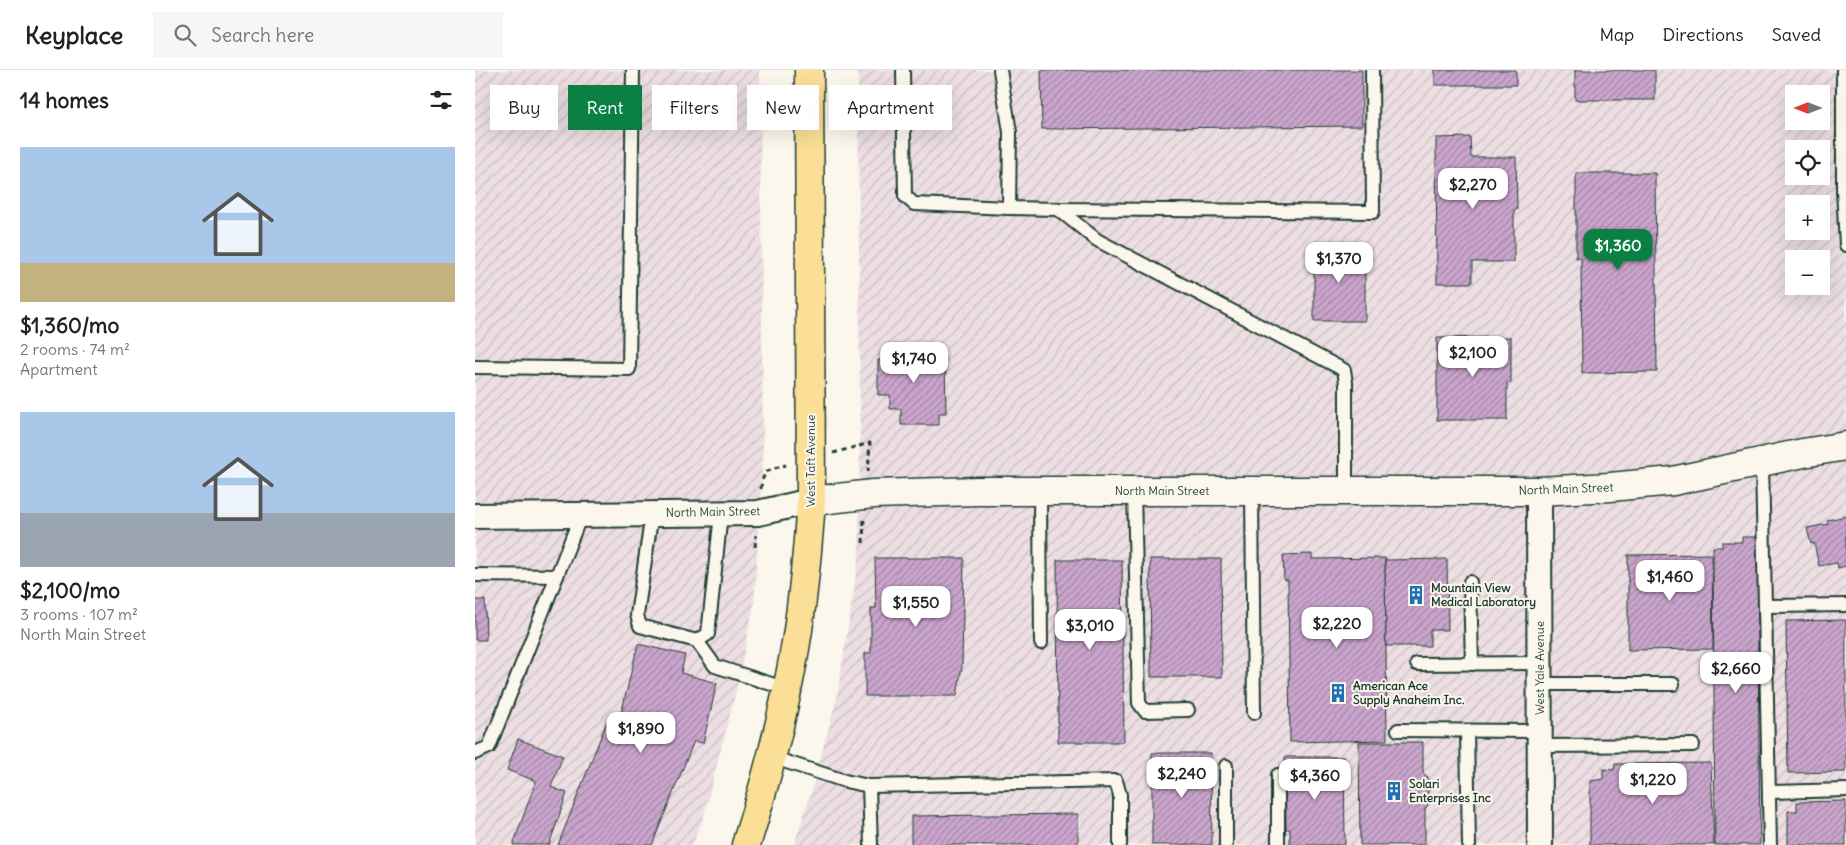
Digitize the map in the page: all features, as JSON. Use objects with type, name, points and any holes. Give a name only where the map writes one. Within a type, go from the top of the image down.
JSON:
[{"type":"main road","name":"West Taft Avenue","points":[[746,845],[771,757],[787,690],[798,631],[806,571],[811,501],[809,70]]},
{"type":"main road","name":"North Main Street","points":[[811,501],[873,494],[1040,491],[1539,491],[1673,481],[1846,446]]},
{"type":"street","name":"West Yale Avenue","points":[[1539,491],[1540,845]]},
{"type":"street","name":"North Main Street","points":[[475,516],[652,513],[721,514],[762,512],[811,501]]},
{"type":"lane","points":[[475,367],[629,369],[633,70]]},
{"type":"lane","points":[[903,70],[905,196],[914,204],[1058,209],[1373,212],[1372,70]]},
{"type":"lane","points":[[1000,70],[1010,132],[1009,208]]},
{"type":"lane","points":[[1843,70],[1843,190],[1846,245]]},
{"type":"lane","points":[[1058,209],[1097,240],[1344,370],[1346,383],[1346,491]]},
{"type":"lane","points":[[1762,462],[1770,845]]},
{"type":"lane","points":[[1040,491],[1041,643]]},
{"type":"lane","points":[[1133,491],[1139,704],[1145,711],[1189,710]]},
{"type":"lane","points":[[1252,491],[1254,713]]},
{"type":"lane","points":[[652,513],[637,615],[640,626],[697,641],[715,666],[787,690]]},
{"type":"lane","points":[[697,641],[707,634],[721,514]]},
{"type":"lane","points":[[475,753],[489,747],[581,515]]},
{"type":"lane","points":[[475,575],[557,576]]},
{"type":"lane","points":[[1470,582],[1471,664]]},
{"type":"lane","points":[[1765,606],[1846,604]]},
{"type":"lane","points":[[1417,664],[1471,664],[1540,673],[1673,684]]},
{"type":"lane","points":[[1398,730],[1467,730],[1540,738],[1693,745]]},
{"type":"lane","points":[[1467,730],[1469,845]]},
{"type":"lane","points":[[771,757],[869,786],[1117,781],[1120,795],[1120,845]]},
{"type":"lane","points":[[1226,766],[1226,845]]},
{"type":"lane","points":[[1278,775],[1278,845]]},
{"type":"lane","points":[[869,786],[871,845]]},
{"type":"lane","points":[[1769,792],[1846,790]]},
{"type":"shaded area","points":[[475,70],[760,70],[760,85],[747,85],[747,130],[760,130],[763,457],[754,604],[737,687],[703,819],[692,845],[475,845]]},
{"type":"shaded area","points":[[858,70],[1846,70],[1846,845],[794,845],[813,786],[837,697],[859,556],[858,130],[952,130],[952,85],[858,85]]},
{"type":"building","points":[[1041,70],[1362,70],[1362,126],[1042,129]]},
{"type":"building","points":[[1435,70],[1516,70],[1516,85],[1435,85]]},
{"type":"building","points":[[1575,70],[1655,70],[1655,100],[1575,100]]},
{"type":"building","points":[[1470,137],[1471,157],[1516,157],[1517,210],[1514,210],[1514,262],[1472,262],[1472,283],[1437,283],[1436,138]]},
{"type":"building","points":[[1576,173],[1655,173],[1657,372],[1582,373],[1581,258],[1576,258]]},
{"type":"building","points":[[1314,248],[1365,248],[1365,321],[1314,321]]},
{"type":"building","points":[[1511,337],[1511,383],[1507,383],[1507,420],[1437,420],[1437,338]]},
{"type":"building","points":[[886,345],[930,345],[930,358],[945,358],[946,413],[939,413],[939,425],[901,425],[901,409],[890,409],[890,395],[878,395],[878,360],[886,360]]},
{"type":"building","points":[[1846,516],[1846,566],[1838,568],[1837,563],[1819,566],[1814,543],[1811,544],[1807,528],[1828,524],[1827,520]]},
{"type":"building","points":[[1742,537],[1757,537],[1760,845],[1715,845],[1713,547],[1722,547],[1722,542],[1742,542]]},
{"type":"building","name":"American Ace Supply Anaheim Inc.","points":[[1312,554],[1312,559],[1385,558],[1387,740],[1290,742],[1288,580],[1284,580],[1283,555]]},
{"type":"building","points":[[1712,554],[1713,649],[1628,650],[1628,555]]},
{"type":"building","points":[[875,558],[964,558],[962,666],[957,696],[865,696],[865,653],[871,653],[871,608],[876,608]]},
{"type":"building","points":[[1150,559],[1221,559],[1222,677],[1151,677]]},
{"type":"building","name":"Mountain View Medical Laboratory","points":[[1447,559],[1448,630],[1430,630],[1430,646],[1386,646],[1385,560]]},
{"type":"building","points":[[1057,560],[1122,560],[1124,742],[1058,742]]},
{"type":"building","points":[[475,600],[485,600],[486,640],[475,640]]},
{"type":"building","points":[[1846,620],[1846,772],[1788,773],[1786,621]]},
{"type":"building","points":[[638,644],[685,655],[681,673],[717,683],[703,743],[694,741],[652,845],[558,845],[609,716],[620,718]]},
{"type":"building","points":[[518,739],[563,756],[551,787],[567,793],[549,845],[513,845],[536,781],[507,770]]},
{"type":"building","name":"Solari Enterprises Inc","points":[[1359,742],[1423,742],[1423,773],[1428,777],[1428,805],[1425,809],[1425,845],[1360,845]]},
{"type":"building","points":[[1152,753],[1211,753],[1212,845],[1152,845]]},
{"type":"building","points":[[1285,757],[1344,757],[1345,845],[1290,845],[1290,829],[1286,829]]},
{"type":"building","points":[[1711,763],[1714,845],[1590,845],[1590,781],[1603,779],[1603,769],[1614,770],[1615,764]]},
{"type":"building","points":[[1846,801],[1846,845],[1788,845],[1788,811],[1797,811],[1797,802]]},
{"type":"building","points":[[1078,814],[1078,845],[911,845],[911,816]]},
{"type":"place","name":"Mountain View Medical Laboratory","points":[[1416,595]]},
{"type":"place","name":"American Ace Supply Anaheim Inc.","points":[[1338,693]]},
{"type":"place","name":"Solari Enterprises Inc","points":[[1394,791]]}]
